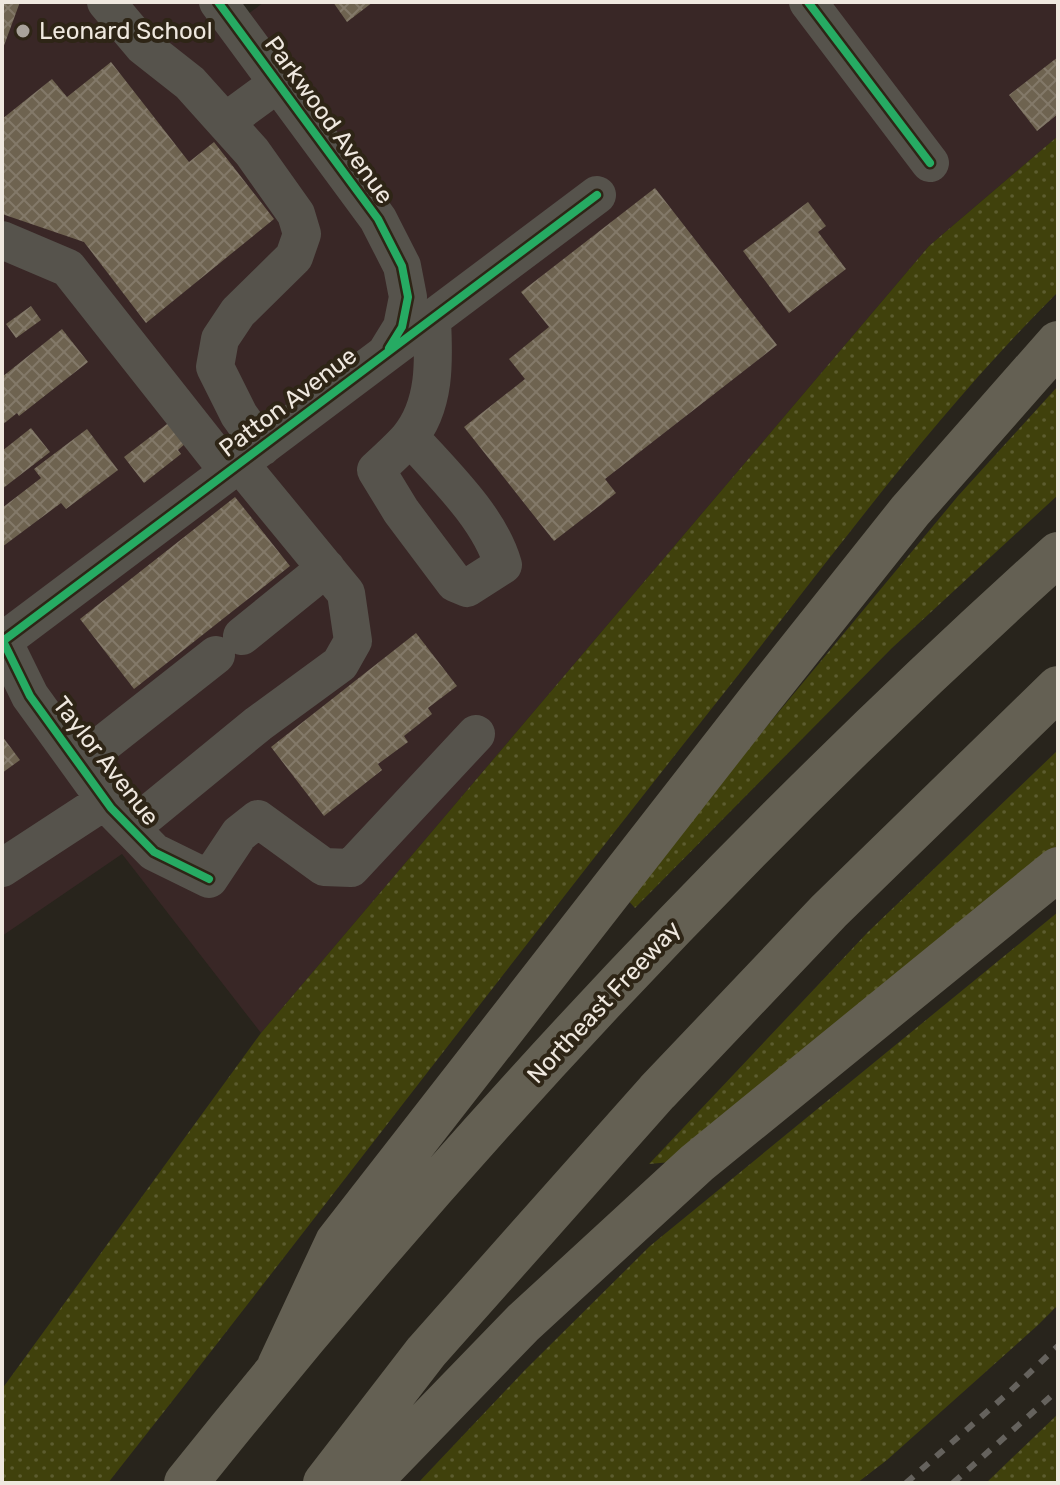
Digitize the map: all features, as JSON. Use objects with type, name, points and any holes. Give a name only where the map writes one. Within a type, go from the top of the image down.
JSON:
[{"type":"highway","points":[[279,1366],[337,1242],[900,523],[1058,343]]},
{"type":"highway","name":"Northeast Freeway","points":[[186,1483],[279,1366],[433,1187],[645,956],[828,767],[1058,554]]},
{"type":"highway","points":[[325,1483],[426,1352],[657,1092],[829,911],[1058,688]]},
{"type":"highway","points":[[368,1483],[523,1323],[697,1163],[1058,869]]},
{"type":"street","points":[[106,2],[143,46],[190,83],[252,152],[296,214],[302,234],[294,257],[238,312],[220,339],[215,367],[239,415],[244,461]]},
{"type":"street","name":"Parkwood Avenue","points":[[218,2],[378,219],[402,266],[408,297],[402,327],[385,355]]},
{"type":"street","points":[[808,2],[930,163]]},
{"type":"street","points":[[225,122],[277,84]]},
{"type":"street","name":"Patton Avenue","points":[[3,640],[597,195]]},
{"type":"street","points":[[2,240],[68,268],[244,461],[346,593],[354,631],[353,641],[340,664],[258,724],[131,828]]},
{"type":"street","points":[[410,437],[426,407],[434,362],[432,320]]},
{"type":"street","points":[[79,763],[326,568]]},
{"type":"street","name":"Taylor Avenue","points":[[3,640],[30,696],[106,800],[154,852],[209,879],[239,834],[258,819],[324,867],[351,868],[476,734]]},
{"type":"street","points":[[2,868],[106,800]]},
{"type":"shaded area","points":[[2,2],[211,2],[230,28],[264,2],[1058,2],[1058,136],[929,246],[261,1033],[122,854],[2,936]]},
{"type":"shaded area","points":[[1058,136],[1058,292],[968,388],[883,490],[108,1483],[2,1483],[2,1389],[261,1033],[929,246]]},
{"type":"shaded area","points":[[1058,386],[1058,495],[892,648],[635,908],[625,897],[958,496]]},
{"type":"shaded area","points":[[1058,750],[1058,845],[671,1162],[649,1164],[868,932]]},
{"type":"shaded area","points":[[1058,912],[1058,1305],[887,1460],[857,1483],[418,1483],[525,1370],[650,1246]]},
{"type":"shaded area","points":[[1058,1414],[1058,1483],[986,1483]]},
{"type":"building","points":[[2,2],[20,2],[2,51]]},
{"type":"building","points":[[333,2],[373,2],[347,22]]},
{"type":"building","points":[[1058,57],[1058,114],[1037,131],[1009,95]]},
{"type":"building","points":[[111,62],[189,162],[214,142],[274,219],[146,323],[84,242],[2,214],[2,119],[52,79],[67,97]]},
{"type":"building","points":[[655,188],[777,345],[605,479],[616,493],[554,541],[464,427],[525,379],[509,359],[549,327],[521,292]]},
{"type":"building","points":[[808,202],[826,226],[818,232],[846,269],[789,313],[743,251]]},
{"type":"building","points":[[31,306],[41,320],[16,338],[6,324]]},
{"type":"building","points":[[62,329],[88,362],[19,416],[17,413],[2,425],[2,377]]},
{"type":"building","points":[[171,421],[187,442],[178,450],[181,454],[144,483],[124,457]]},
{"type":"building","points":[[31,428],[50,452],[2,489],[2,451]]},
{"type":"building","points":[[87,429],[118,470],[66,509],[61,503],[2,547],[2,508],[41,478],[34,469]]},
{"type":"building","points":[[235,497],[290,566],[134,689],[80,619]]},
{"type":"building","points":[[416,633],[457,686],[428,708],[432,714],[404,736],[408,742],[378,764],[382,770],[324,816],[271,747]]},
{"type":"building","points":[[2,736],[20,760],[2,773]]},
{"type":"railway","points":[[906,1483],[1058,1346]]},
{"type":"railway","points":[[953,1483],[1058,1390]]},
{"type":"cycle path","points":[[218,2],[378,219],[402,266],[408,297],[402,327],[389,348]]},
{"type":"cycle path","points":[[808,2],[930,163]]},
{"type":"cycle path","points":[[3,641],[597,195]]},
{"type":"cycle path","points":[[2,639],[30,696],[111,808],[154,852],[209,879]]},
{"type":"place","name":"Leonard School","points":[[23,31]]}]
